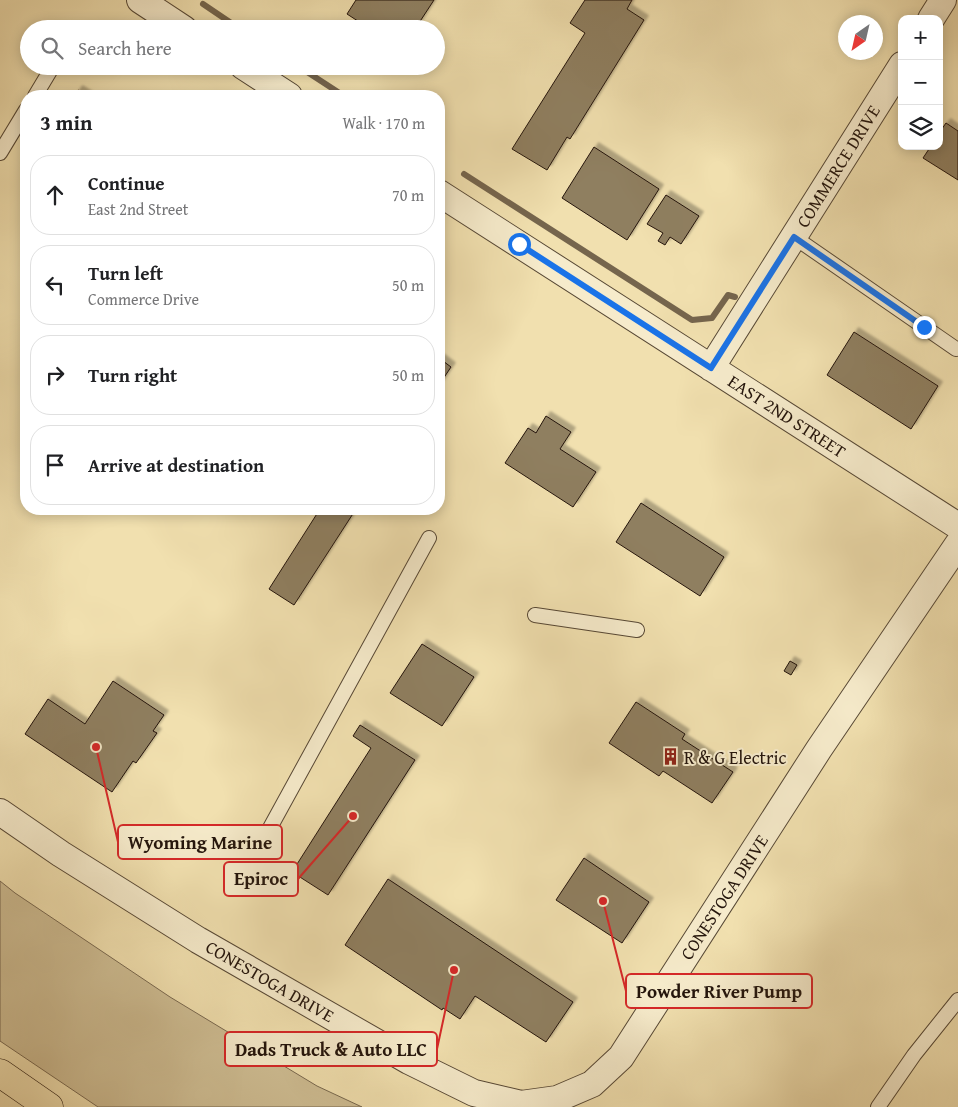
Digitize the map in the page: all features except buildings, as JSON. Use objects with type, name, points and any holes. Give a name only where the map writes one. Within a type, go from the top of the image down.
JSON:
[{"type":"highway","points":[[0,1073],[49,1107]]},
{"type":"street","points":[[140,0],[170,20]]},
{"type":"street","points":[[934,15],[943,0]]},
{"type":"street","name":"COMMERCE DRIVE","points":[[711,368],[898,71]]},
{"type":"street","points":[[257,75],[280,90]]},
{"type":"street","name":"EAST 2ND STREET","points":[[445,197],[958,526]]},
{"type":"street","name":"CONESTOGA DRIVE","points":[[0,812],[61,854],[198,940],[409,1061],[474,1093],[521,1104],[558,1103],[592,1084],[621,1057],[655,1007],[819,749],[958,544]]},
{"type":"lane","points":[[39,90],[48,75]]},
{"type":"lane","points":[[0,153],[20,120]]},
{"type":"lane","points":[[794,237],[956,349]]},
{"type":"lane","points":[[265,838],[429,538]]},
{"type":"lane","points":[[535,615],[636,630]]},
{"type":"lane","points":[[878,1107],[914,1055],[958,1000]]},
{"type":"shaded area","points":[[0,881],[170,997],[317,1086],[362,1107],[98,1107],[0,1041]]},
{"type":"waterway","points":[[203,4],[227,20]]},
{"type":"waterway","points":[[312,75],[335,90]]},
{"type":"waterway","points":[[464,174],[692,320],[712,318],[728,295],[735,297]]},
{"type":"place","name":"Wyoming Marine","points":[[96,747]]},
{"type":"place","name":"R & G Electric","points":[[670,757]]},
{"type":"place","name":"Epiroc","points":[[353,816]]},
{"type":"place","name":"Powder River Pump","points":[[603,901]]},
{"type":"place","name":"Dads Truck & Auto LLC","points":[[454,970]]},
{"type":"route","points":[[519,244],[711,368],[794,237],[924,327]]}]
